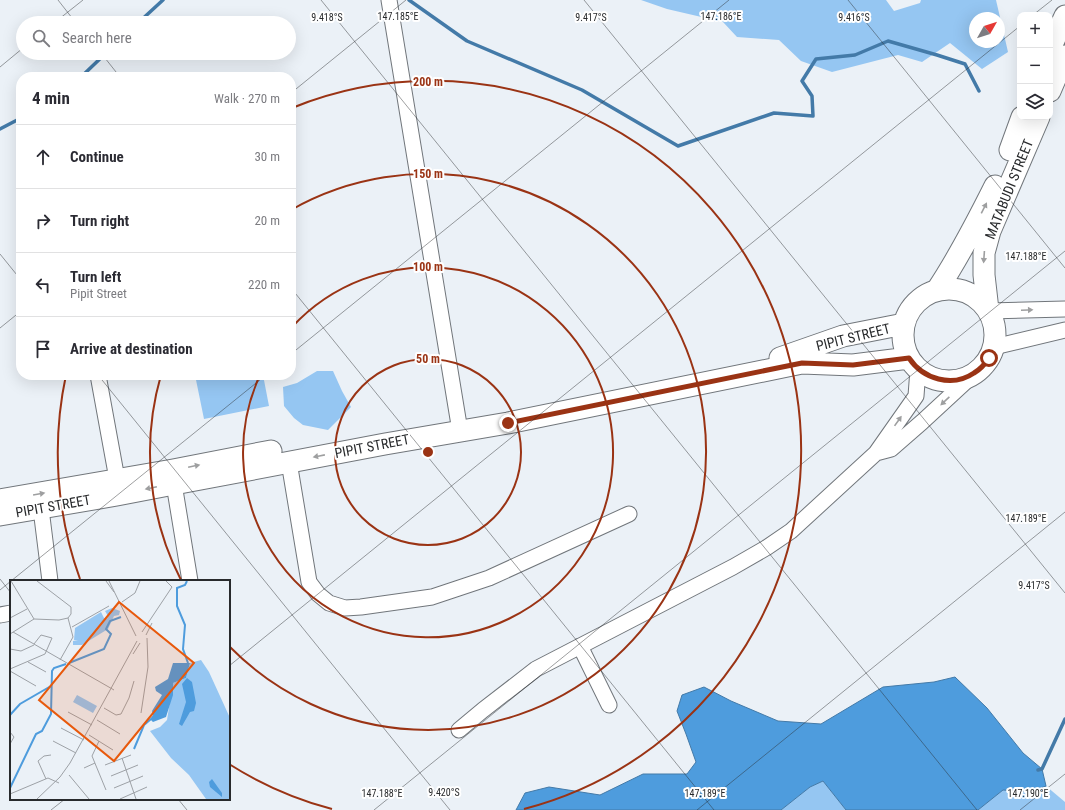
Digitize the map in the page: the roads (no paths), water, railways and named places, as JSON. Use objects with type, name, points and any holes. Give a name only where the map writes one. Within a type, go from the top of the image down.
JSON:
[{"type":"main road","points":[[1050,48],[1065,16]]},
{"type":"main road","points":[[1053,84],[1065,56]]},
{"type":"main road","name":"MATABUDI STREET","points":[[937,290],[951,270],[1000,177],[1021,120]]},
{"type":"main road","name":"MATABUDI STREET","points":[[988,310],[984,275],[984,253],[990,231],[1038,120]]},
{"type":"main road","points":[[948,288],[971,294],[976,297],[988,310],[994,322],[994,347],[989,358],[983,367],[974,374],[960,380],[945,381],[930,377],[913,363],[904,347],[904,324],[908,312],[916,302],[925,295],[937,290],[948,288]]},
{"type":"main road","name":"PIPIT STREET","points":[[0,515],[41,509],[288,462],[459,424],[780,358],[843,336],[904,324]]},
{"type":"main road","name":"PIPIT STREET","points":[[0,500],[173,470],[374,431],[459,424],[508,423],[802,363],[853,365],[913,363]]},
{"type":"street","points":[[390,7],[459,424]]},
{"type":"street","points":[[988,310],[1065,309]]},
{"type":"street","points":[[994,347],[1065,330]]},
{"type":"street","points":[[460,730],[483,710],[536,669],[714,577],[766,548],[791,531],[876,453],[916,396],[913,363]]},
{"type":"street","points":[[876,453],[891,449],[974,374]]},
{"type":"street","points":[[99,380],[117,479]]},
{"type":"street","points":[[288,462],[309,582],[318,594],[329,603],[345,608],[432,597],[489,578],[629,514]]},
{"type":"street","points":[[174,484],[190,580]]},
{"type":"street","points":[[41,509],[50,580]]},
{"type":"street","points":[[0,614],[10,613]]},
{"type":"street","points":[[580,646],[609,705]]},
{"type":"waterway","points":[[146,16],[163,0]]},
{"type":"waterway","points":[[409,0],[467,41],[582,90],[678,146],[774,113],[813,116],[812,96],[802,81],[816,59],[855,55],[888,41],[965,64],[979,91]]},
{"type":"waterway","points":[[86,72],[99,60]]},
{"type":"waterway","points":[[0,129],[16,121]]},
{"type":"waterway","points":[[1038,770],[1042,769],[1065,719]]}]
